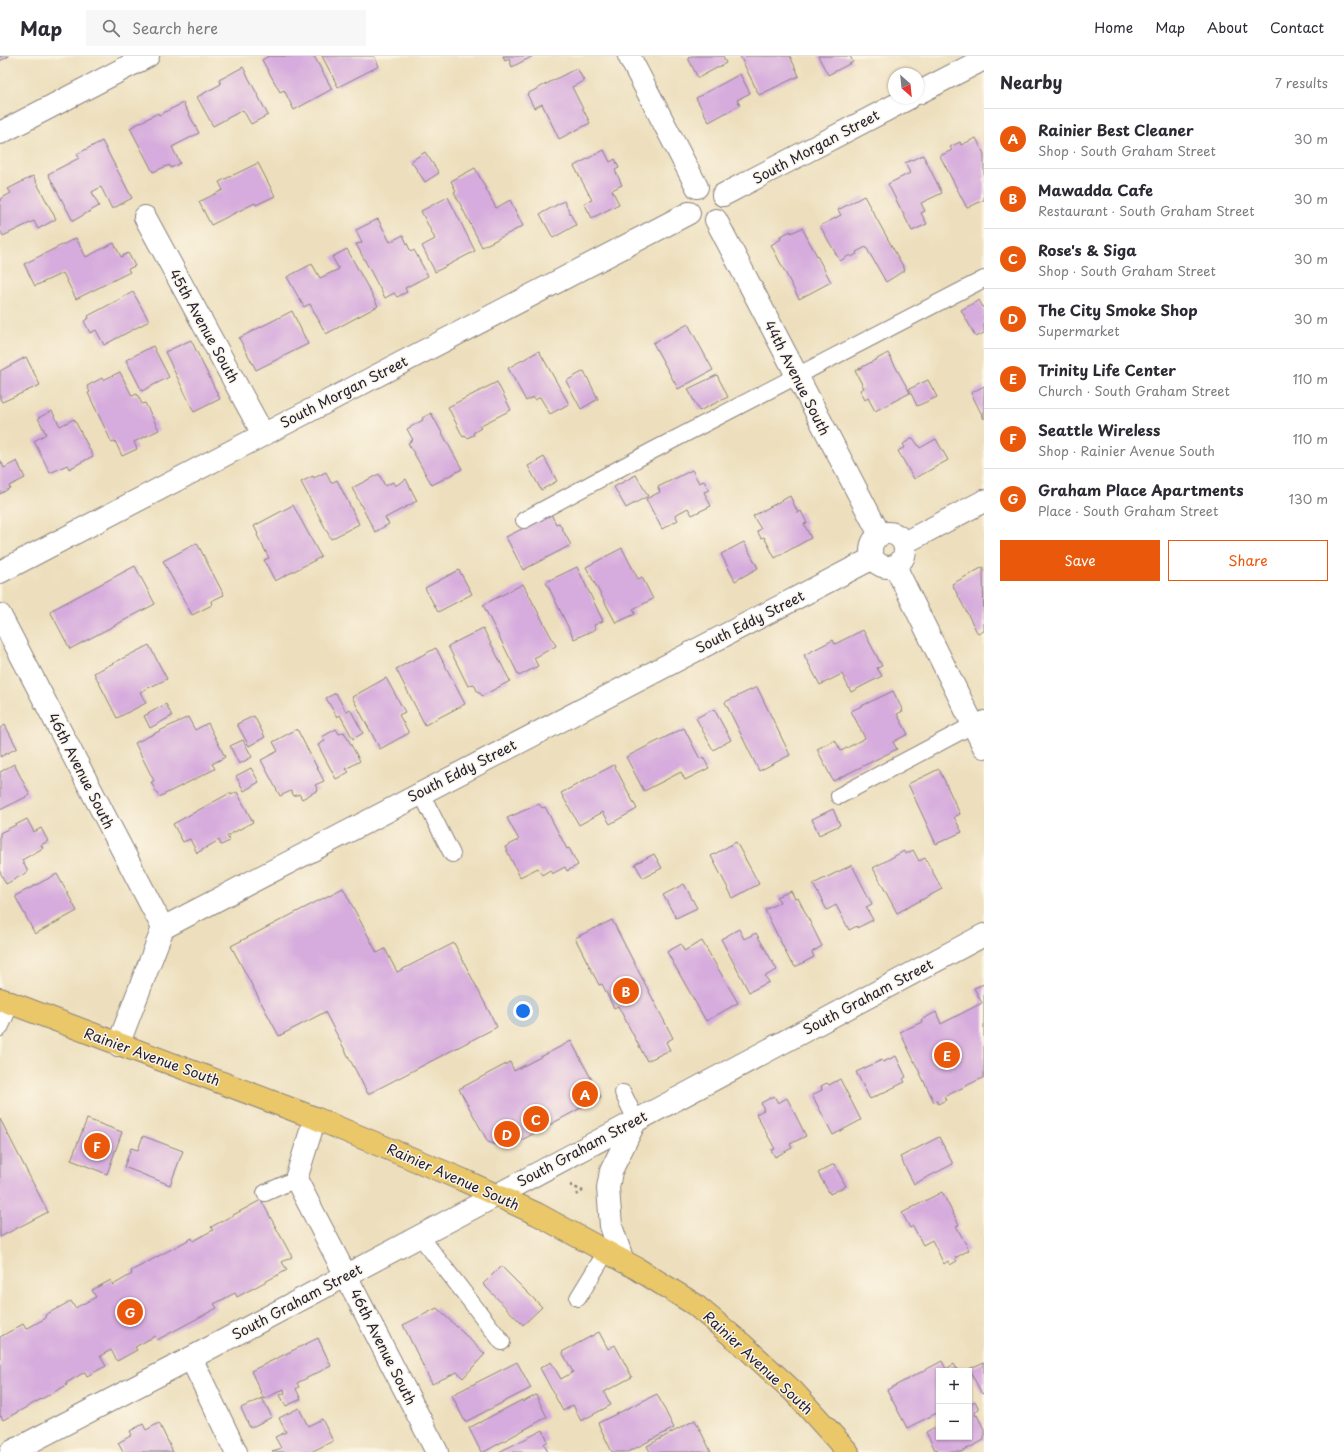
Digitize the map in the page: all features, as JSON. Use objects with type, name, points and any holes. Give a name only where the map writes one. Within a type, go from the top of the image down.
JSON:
[{"type":"main road","name":"Rainier Avenue South","points":[[5,1001],[118,1045],[315,1118],[408,1156],[537,1214],[615,1256],[694,1304],[743,1345],[794,1392],[848,1452]]},
{"type":"street","points":[[0,133],[148,56]]},
{"type":"street","points":[[629,56],[697,187]]},
{"type":"street","points":[[924,90],[984,58]]},
{"type":"street","name":"South Morgan Street","points":[[723,195],[897,104]]},
{"type":"street","points":[[707,185],[712,186],[718,189],[723,195],[725,204],[724,210],[721,216],[716,220],[710,223],[703,223],[697,221],[690,213],[687,205],[688,198],[697,187],[707,185]]},
{"type":"street","name":"South Morgan Street","points":[[0,572],[690,213]]},
{"type":"street","name":"45th Avenue South","points":[[145,217],[263,434]]},
{"type":"street","name":"44th Avenue South","points":[[716,220],[880,535]]},
{"type":"street","points":[[904,543],[984,501]]},
{"type":"street","points":[[888,532],[894,533],[904,543],[904,555],[901,561],[894,566],[885,567],[880,565],[873,558],[871,550],[872,544],[880,535],[888,532]]},
{"type":"street","name":"South Eddy Street","points":[[163,928],[873,558]]},
{"type":"street","points":[[894,566],[979,722],[984,747]]},
{"type":"street","name":"46th Avenue South","points":[[0,615],[163,928]]},
{"type":"street","points":[[118,1045],[163,928]]},
{"type":"street","name":"South Graham Street","points":[[10,1452],[191,1358],[984,935]]},
{"type":"street","points":[[296,1179],[315,1118]]},
{"type":"street","points":[[615,1256],[608,1188],[612,1171],[636,1120]]},
{"type":"street","name":"46th Avenue South","points":[[296,1179],[437,1452]]},
{"type":"street","points":[[191,1358],[236,1452]]},
{"type":"lane","points":[[524,520],[650,452],[984,279]]},
{"type":"lane","points":[[839,796],[979,722]]},
{"type":"lane","points":[[421,793],[452,854]]},
{"type":"lane","points":[[0,1028],[5,1001]]},
{"type":"lane","points":[[623,1093],[636,1120]]},
{"type":"lane","points":[[265,1193],[296,1179]]},
{"type":"lane","points":[[420,1236],[502,1342]]},
{"type":"lane","points":[[578,1298],[615,1256]]},
{"type":"path","points":[[570,1185],[583,1191],[576,1195]]},
{"type":"building","points":[[0,56],[9,56],[0,61]]},
{"type":"building","points":[[269,56],[314,56],[332,89],[294,110],[284,90],[280,92],[262,60]]},
{"type":"building","points":[[322,56],[374,56],[379,66],[338,87]]},
{"type":"building","points":[[503,56],[533,56],[512,67],[509,59],[505,61]]},
{"type":"building","points":[[691,56],[723,56],[726,63],[698,78],[688,58]]},
{"type":"building","points":[[740,56],[790,56],[799,76],[759,95]]},
{"type":"building","points":[[818,56],[850,56],[853,62],[828,75]]},
{"type":"building","points":[[243,67],[268,115],[251,124],[243,110],[213,126],[197,97],[221,84],[219,80]]},
{"type":"building","points":[[577,68],[584,81],[572,87],[590,123],[559,139],[542,104],[534,108],[527,94]]},
{"type":"building","points":[[740,74],[750,93],[737,100],[740,105],[709,122],[696,98]]},
{"type":"building","points":[[183,103],[199,133],[172,147],[180,163],[171,168],[169,165],[153,172],[130,128],[158,113],[159,115]]},
{"type":"building","points":[[976,138],[984,154],[984,200],[967,208],[940,156],[952,150],[950,147],[960,142],[961,145]]},
{"type":"building","points":[[102,141],[132,198],[112,209],[101,187],[92,192],[99,206],[73,221],[48,174],[79,158],[77,154]]},
{"type":"building","points":[[604,150],[610,162],[615,159],[619,168],[615,170],[622,185],[612,190],[619,204],[592,218],[584,203],[592,200],[574,166]]},
{"type":"building","points":[[425,152],[439,173],[425,182],[411,161]]},
{"type":"building","points":[[923,155],[942,193],[921,203],[925,211],[921,213],[927,224],[912,231],[888,184],[910,173],[905,163]]},
{"type":"building","points":[[258,163],[275,196],[256,205],[255,203],[211,225],[199,202],[223,190],[219,182]]},
{"type":"building","points":[[475,168],[496,208],[510,200],[523,226],[482,247],[454,192],[456,191],[451,181]]},
{"type":"building","points":[[33,176],[56,219],[38,229],[34,221],[3,236],[0,230],[0,199],[11,193],[8,189]]},
{"type":"building","points":[[864,196],[905,270],[886,282],[866,247],[856,252],[857,254],[851,257],[850,255],[840,261],[820,226],[841,215],[838,210]]},
{"type":"building","points":[[448,197],[475,251],[435,272],[422,246],[435,239],[421,211]]},
{"type":"building","points":[[564,201],[576,225],[553,238],[540,214]]},
{"type":"building","points":[[378,219],[390,242],[403,235],[411,252],[414,250],[428,276],[405,288],[407,292],[397,297],[394,293],[385,298],[356,244],[362,243],[356,230]]},
{"type":"building","points":[[802,228],[831,282],[799,299],[771,245],[781,239],[780,236]]},
{"type":"building","points":[[76,238],[86,257],[114,243],[121,257],[128,253],[135,266],[128,269],[130,272],[76,299],[63,273],[35,286],[24,264]]},
{"type":"building","points":[[347,249],[378,306],[326,334],[310,304],[304,307],[287,277],[312,264],[320,278],[339,269],[332,257]]},
{"type":"building","points":[[133,292],[149,321],[104,345],[96,330],[90,333],[84,321],[89,318],[88,316]]},
{"type":"building","points":[[979,300],[984,309],[984,333],[976,337],[961,310]]},
{"type":"building","points":[[292,311],[308,344],[256,370],[239,338]]},
{"type":"building","points":[[688,324],[713,370],[678,389],[653,343]]},
{"type":"building","points":[[191,340],[220,399],[194,412],[165,352]]},
{"type":"building","points":[[153,346],[169,377],[142,391],[126,360]]},
{"type":"building","points":[[539,351],[569,404],[550,414],[540,397],[535,400],[533,397],[526,401],[508,368]]},
{"type":"building","points":[[888,353],[910,393],[875,411],[868,398],[865,400],[860,390],[864,388],[855,371]]},
{"type":"building","points":[[26,357],[40,385],[2,402],[0,399],[0,371]]},
{"type":"building","points":[[584,371],[598,399],[581,409],[566,381]]},
{"type":"building","points":[[120,372],[132,396],[137,394],[142,404],[145,403],[159,430],[134,442],[137,449],[122,456],[115,441],[112,443],[88,393],[90,392],[87,386],[102,378],[103,380]]},
{"type":"building","points":[[717,375],[728,397],[699,411],[688,389]]},
{"type":"building","points":[[928,380],[937,397],[917,406],[909,389]]},
{"type":"building","points":[[497,382],[511,410],[479,426],[481,428],[473,433],[474,435],[467,438],[465,436],[463,437],[448,407]]},
{"type":"building","points":[[984,386],[984,419],[971,393]]},
{"type":"building","points":[[52,411],[60,426],[74,419],[93,456],[69,469],[67,465],[50,473],[34,441],[46,434],[38,418]]},
{"type":"building","points":[[431,413],[462,469],[432,485],[408,443],[413,440],[407,429],[423,420],[422,418]]},
{"type":"building","points":[[913,438],[920,448],[936,439],[948,460],[914,479],[898,451],[905,447],[903,444]]},
{"type":"building","points":[[544,457],[557,481],[541,490],[528,466]]},
{"type":"building","points":[[0,459],[4,468],[17,461],[25,478],[9,486],[10,488],[0,494]]},
{"type":"building","points":[[692,470],[699,483],[704,481],[709,490],[704,492],[711,506],[692,515],[688,508],[675,515],[678,520],[662,529],[646,499],[660,492],[658,487]]},
{"type":"building","points":[[326,472],[331,483],[337,480],[359,524],[331,539],[301,482]]},
{"type":"building","points":[[379,474],[385,486],[393,482],[395,486],[406,479],[417,501],[385,518],[389,524],[375,532],[352,488]]},
{"type":"building","points":[[636,475],[648,496],[626,508],[614,487]]},
{"type":"building","points":[[790,496],[798,513],[801,511],[807,523],[804,524],[811,538],[775,558],[764,537],[761,538],[757,531],[761,529],[753,516]]},
{"type":"building","points":[[293,505],[321,557],[275,581],[264,560],[269,558],[254,526]]},
{"type":"building","points":[[551,514],[556,524],[559,523],[571,545],[523,570],[506,537]]},
{"type":"building","points":[[744,542],[758,568],[735,581],[721,554]]},
{"type":"building","points":[[197,543],[224,595],[211,601],[212,605],[192,615],[163,561]]},
{"type":"building","points":[[622,548],[638,579],[642,577],[653,599],[633,609],[635,614],[616,623],[586,567]]},
{"type":"building","points":[[135,566],[155,604],[70,649],[50,611]]},
{"type":"building","points":[[577,567],[603,621],[594,625],[596,629],[574,639],[546,582]]},
{"type":"building","points":[[983,567],[984,631],[978,634],[952,584]]},
{"type":"building","points":[[459,570],[472,594],[438,612],[425,588]]},
{"type":"building","points":[[523,584],[556,646],[534,658],[538,666],[519,676],[483,605]]},
{"type":"building","points":[[483,628],[510,681],[482,696],[478,693],[474,684],[468,686],[448,646]]},
{"type":"building","points":[[863,630],[882,666],[877,668],[882,676],[851,692],[842,674],[820,685],[804,655],[833,640],[835,644]]},
{"type":"building","points":[[149,645],[167,679],[140,692],[146,703],[117,718],[94,673]]},
{"type":"building","points":[[436,648],[465,704],[425,725],[396,669]]},
{"type":"building","points":[[386,678],[405,712],[399,715],[409,733],[380,749],[352,697]]},
{"type":"building","points":[[757,687],[790,755],[759,771],[725,702]]},
{"type":"building","points":[[893,691],[903,711],[897,714],[908,734],[893,742],[897,749],[833,781],[817,749],[835,740],[841,751],[865,738],[851,711]]},
{"type":"building","points":[[336,693],[346,712],[350,709],[363,733],[353,739],[340,715],[337,717],[326,698]]},
{"type":"building","points":[[166,704],[172,716],[150,728],[144,716]]},
{"type":"building","points":[[714,709],[731,740],[713,750],[696,718]]},
{"type":"building","points":[[254,716],[265,737],[249,746],[237,724]]},
{"type":"building","points":[[188,717],[195,730],[208,723],[225,757],[212,764],[215,769],[159,797],[151,782],[154,781],[135,743]]},
{"type":"building","points":[[5,725],[17,748],[0,757],[0,728]]},
{"type":"building","points":[[684,728],[700,759],[703,757],[709,768],[685,780],[681,772],[644,791],[626,757]]},
{"type":"building","points":[[297,729],[324,781],[315,785],[318,790],[302,799],[299,794],[294,796],[291,791],[280,796],[261,760],[278,751],[273,742]]},
{"type":"building","points":[[336,729],[339,734],[344,732],[360,761],[346,769],[349,772],[336,779],[318,745],[325,741],[322,737]]},
{"type":"building","points":[[243,740],[252,757],[239,764],[230,746]]},
{"type":"building","points":[[14,764],[30,795],[0,810],[0,772]]},
{"type":"building","points":[[614,765],[637,809],[610,824],[603,812],[579,825],[561,793]]},
{"type":"building","points":[[251,768],[259,782],[244,791],[236,776]]},
{"type":"building","points":[[939,769],[960,814],[954,817],[962,832],[936,844],[908,784]]},
{"type":"building","points":[[237,792],[253,822],[227,836],[230,841],[221,845],[219,840],[197,853],[190,839],[183,842],[173,824],[230,793],[231,795]]},
{"type":"building","points":[[539,804],[542,808],[545,807],[567,849],[569,848],[578,865],[567,871],[565,867],[552,874],[550,870],[542,875],[538,868],[520,877],[505,847],[519,840],[507,818]]},
{"type":"building","points":[[833,809],[840,825],[819,835],[812,819]]},
{"type":"building","points":[[27,819],[34,832],[41,828],[48,841],[41,845],[43,848],[22,860],[28,872],[6,884],[0,872],[0,833]]},
{"type":"building","points":[[736,842],[759,884],[733,898],[711,856]]},
{"type":"building","points":[[913,850],[919,861],[925,858],[942,889],[897,913],[873,868],[904,851],[906,854]]},
{"type":"building","points":[[654,854],[662,868],[643,878],[635,864]]},
{"type":"building","points":[[852,865],[872,904],[866,907],[873,920],[857,928],[857,926],[849,930],[836,905],[827,910],[813,884]]},
{"type":"building","points":[[57,874],[77,911],[35,934],[15,896]]},
{"type":"building","points":[[684,884],[697,908],[676,918],[663,895]]},
{"type":"building","points":[[343,888],[377,953],[385,949],[397,972],[454,943],[497,1027],[368,1094],[325,1012],[279,1036],[231,946]]},
{"type":"building","points":[[791,891],[795,899],[798,898],[822,946],[812,952],[814,957],[795,967],[792,962],[791,963],[765,910],[780,902],[777,897]]},
{"type":"building","points":[[612,920],[673,1038],[666,1042],[670,1050],[647,1061],[618,1006],[614,1008],[602,984],[599,985],[575,938]]},
{"type":"building","points":[[739,929],[744,939],[756,933],[777,970],[765,976],[769,982],[749,992],[721,939]]},
{"type":"building","points":[[702,941],[738,1003],[706,1021],[667,952],[681,944],[684,951]]},
{"type":"building","points":[[984,984],[984,1077],[944,1097],[946,1100],[938,1104],[937,1101],[934,1102],[900,1032],[922,1022],[921,1020],[936,1012],[941,1024],[982,1003],[974,988]]},
{"type":"building","points":[[571,1041],[601,1097],[507,1148],[488,1142],[459,1089],[510,1062],[514,1071]]},
{"type":"building","points":[[896,1056],[906,1077],[903,1079],[905,1082],[870,1099],[856,1072],[882,1060],[883,1062]]},
{"type":"building","points":[[840,1079],[861,1120],[833,1135],[812,1095],[822,1090],[821,1086],[827,1083],[829,1085]]},
{"type":"building","points":[[774,1096],[778,1103],[787,1098],[806,1136],[790,1144],[792,1148],[775,1157],[771,1150],[775,1149],[756,1114],[764,1110],[761,1103]]},
{"type":"building","points":[[0,1119],[48,1212],[0,1237]]},
{"type":"building","points":[[87,1119],[122,1132],[107,1174],[71,1160]]},
{"type":"building","points":[[143,1136],[183,1151],[170,1185],[124,1167],[131,1148],[138,1150]]},
{"type":"building","points":[[939,1137],[953,1164],[914,1184],[900,1157]]},
{"type":"building","points":[[834,1164],[846,1186],[830,1194],[818,1173]]},
{"type":"building","points":[[942,1192],[959,1225],[956,1226],[969,1250],[955,1258],[957,1261],[950,1265],[948,1261],[944,1264],[932,1240],[923,1245],[913,1226],[910,1228],[902,1213]]},
{"type":"building","points":[[261,1200],[292,1257],[282,1262],[287,1270],[237,1297],[235,1293],[214,1304],[217,1308],[157,1340],[155,1336],[135,1347],[137,1350],[117,1361],[111,1350],[100,1356],[106,1366],[87,1376],[85,1372],[66,1383],[67,1385],[3,1420],[1,1416],[0,1417],[0,1337],[23,1324],[26,1329],[46,1318],[45,1315],[71,1301],[75,1308],[96,1297],[92,1290],[111,1280],[113,1285],[132,1274],[131,1271],[192,1238],[193,1241],[213,1230],[211,1227]]},
{"type":"building","points":[[501,1266],[542,1307],[523,1325],[483,1284]]},
{"type":"building","points":[[437,1308],[485,1354],[463,1378],[457,1372],[432,1384],[403,1325]]},
{"type":"building","points":[[599,1332],[608,1349],[615,1345],[632,1377],[604,1392],[611,1405],[581,1421],[573,1405],[563,1411],[540,1368],[551,1362],[561,1379],[573,1372],[562,1352]]},
{"type":"building","points":[[318,1338],[331,1366],[297,1383],[299,1387],[296,1389],[301,1399],[286,1406],[280,1395],[285,1393],[284,1389],[264,1399],[251,1371]]},
{"type":"building","points":[[942,1361],[946,1368],[936,1368],[936,1414],[907,1428],[887,1390]]},
{"type":"building","points":[[517,1362],[531,1388],[465,1422],[452,1395]]},
{"type":"building","points":[[984,1362],[984,1393],[982,1394],[972,1375],[971,1368]]},
{"type":"building","points":[[954,1364],[956,1368],[948,1368]]},
{"type":"building","points":[[657,1394],[674,1428],[628,1452],[612,1452],[598,1423]]},
{"type":"building","points":[[536,1395],[547,1417],[484,1452],[481,1452],[469,1428],[522,1400],[523,1402]]},
{"type":"building","points":[[262,1398],[272,1417],[250,1428],[241,1408]]},
{"type":"building","points":[[975,1401],[979,1409],[975,1414],[976,1416],[977,1415],[984,1429],[984,1440],[961,1452],[939,1452],[937,1449],[935,1450],[926,1432],[936,1427],[936,1440],[972,1440],[972,1403]]},
{"type":"building","points":[[299,1408],[308,1426],[322,1419],[333,1441],[311,1452],[272,1452],[281,1448],[275,1437],[286,1432],[279,1418]]},
{"type":"building","points":[[695,1420],[711,1452],[650,1452],[647,1446]]},
{"type":"building","points":[[159,1423],[173,1452],[123,1452],[118,1443],[132,1435],[130,1431],[143,1424],[146,1430]]},
{"type":"building","points":[[543,1430],[548,1441],[544,1444],[548,1452],[499,1452]]},
{"type":"place","name":"Mawadda Cafe","points":[[626,991]]},
{"type":"place","name":"Trinity Life Center","points":[[947,1055]]},
{"type":"place","name":"Rainier Best Cleaner","points":[[585,1094]]},
{"type":"place","name":"Rose's & Siga","points":[[536,1119]]},
{"type":"place","name":"The City Smoke Shop","points":[[507,1134]]},
{"type":"place","name":"Seattle Wireless","points":[[97,1146]]},
{"type":"place","name":"Graham Place Apartments","points":[[130,1312]]}]
